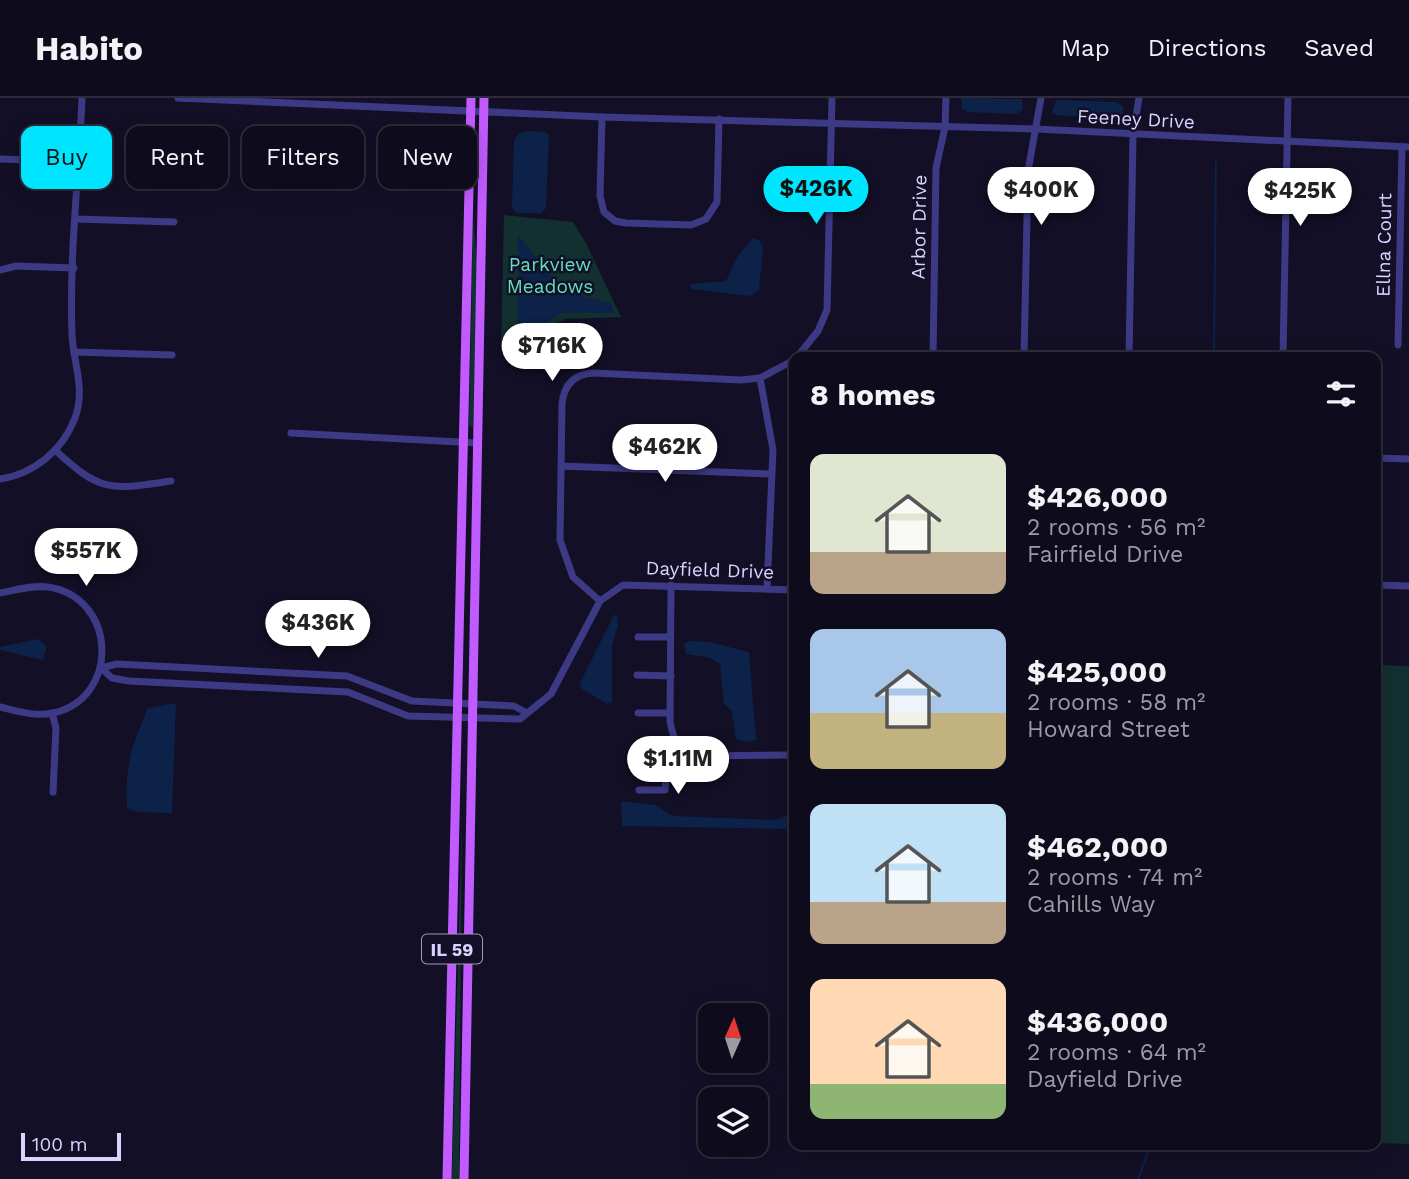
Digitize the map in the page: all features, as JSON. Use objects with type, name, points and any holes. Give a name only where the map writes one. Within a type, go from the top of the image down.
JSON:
[{"type":"main road","name":"IL 59","points":[[447,1179],[471,98]]},
{"type":"main road","name":"IL 59","points":[[464,1179],[484,98]]},
{"type":"street","points":[[81,126],[82,98]]},
{"type":"street","name":"Feeney Drive","points":[[178,98],[602,117],[1036,129],[1406,147]]},
{"type":"street","points":[[801,352],[818,331],[827,310],[832,98]]},
{"type":"street","name":"Arbor Drive","points":[[933,352],[936,168],[945,127],[946,98]]},
{"type":"street","points":[[1024,352],[1028,172],[1041,98]]},
{"type":"street","points":[[1129,352],[1133,135],[1139,98]]},
{"type":"street","points":[[1283,352],[1289,98]]},
{"type":"street","points":[[602,117],[600,196],[604,212],[622,222],[691,225],[706,219],[716,207],[719,119]]},
{"type":"street","name":"Ellna Court","points":[[1398,345],[1406,147]]},
{"type":"street","points":[[0,159],[21,160]]},
{"type":"street","points":[[0,479],[29,470],[55,450],[68,434],[78,408],[80,377],[72,332],[78,189]]},
{"type":"street","points":[[76,219],[174,222]]},
{"type":"street","points":[[0,270],[16,266],[74,268]]},
{"type":"street","points":[[74,352],[172,355]]},
{"type":"street","points":[[101,668],[113,678],[348,692],[408,716],[520,719],[525,712],[538,707],[551,694],[600,601],[573,577],[560,540],[563,396],[575,378],[593,373],[740,380],[760,377],[789,362]]},
{"type":"street","points":[[760,377],[770,427],[767,588]]},
{"type":"street","points":[[291,433],[477,443]]},
{"type":"street","points":[[55,450],[83,476],[96,483],[124,488],[171,481]]},
{"type":"street","points":[[1381,458],[1409,459]]},
{"type":"street","points":[[561,466],[771,474]]},
{"type":"street","name":"Dayfield Drive","points":[[600,601],[623,585],[789,590]]},
{"type":"street","points":[[671,585],[670,713],[673,738],[684,751],[697,755],[789,755]]},
{"type":"street","points":[[1381,585],[1409,586]]},
{"type":"street","points":[[0,593],[48,587],[65,592],[80,601],[93,615],[102,634],[104,654],[92,687],[81,701],[52,713],[36,715],[0,707]]},
{"type":"street","points":[[638,637],[670,637]]},
{"type":"street","points":[[101,668],[117,664],[347,676],[372,684],[401,699],[514,706],[525,712]]},
{"type":"street","points":[[187,668],[187,684]]},
{"type":"street","points":[[285,688],[286,673]]},
{"type":"street","points":[[637,675],[671,676]]},
{"type":"street","points":[[52,713],[56,728],[53,792]]},
{"type":"street","points":[[638,713],[670,713]]},
{"type":"street","points":[[634,753],[668,754],[679,745]]},
{"type":"street","points":[[639,790],[665,790],[668,754]]},
{"type":"green space","name":"Parkview Meadows","points":[[504,215],[573,222],[586,243],[621,317],[565,319],[501,350]]},
{"type":"green space","points":[[473,222],[477,261],[473,427],[469,426]]},
{"type":"green space","points":[[1381,665],[1409,666],[1409,1144],[1381,1143]]},
{"type":"green space","points":[[462,810],[459,1179],[452,1179]]},
{"type":"water","points":[[961,98],[1022,99],[1023,110],[1016,114],[967,112],[962,109]]},
{"type":"water","points":[[1056,100],[1115,102],[1123,106],[1123,114],[1115,119],[1057,115],[1052,113]]},
{"type":"water","points":[[545,132],[549,135],[546,208],[541,213],[517,213],[512,207],[514,140],[519,133]]},
{"type":"water","points":[[518,235],[558,284],[582,296],[611,303],[614,313],[561,313],[531,334],[518,331]]},
{"type":"water","points":[[753,238],[759,240],[763,248],[759,290],[750,296],[692,289],[690,284],[726,281],[738,256]]},
{"type":"water","points":[[614,615],[617,615],[618,625],[612,645],[612,702],[607,704],[582,689],[580,683]]},
{"type":"water","points":[[37,639],[47,646],[43,660],[0,650],[0,647]]},
{"type":"water","points":[[689,641],[710,642],[749,652],[756,740],[746,742],[736,739],[732,711],[724,704],[720,664],[711,658],[686,654],[684,644]]},
{"type":"water","points":[[176,703],[172,813],[137,812],[127,808],[130,756],[148,708]]},
{"type":"water","points":[[621,801],[655,805],[673,816],[775,820],[789,814],[789,829],[622,826]]},
{"type":"waterway","points":[[1214,352],[1216,162]]},
{"type":"waterway","points":[[1138,1179],[1149,1150]]}]
